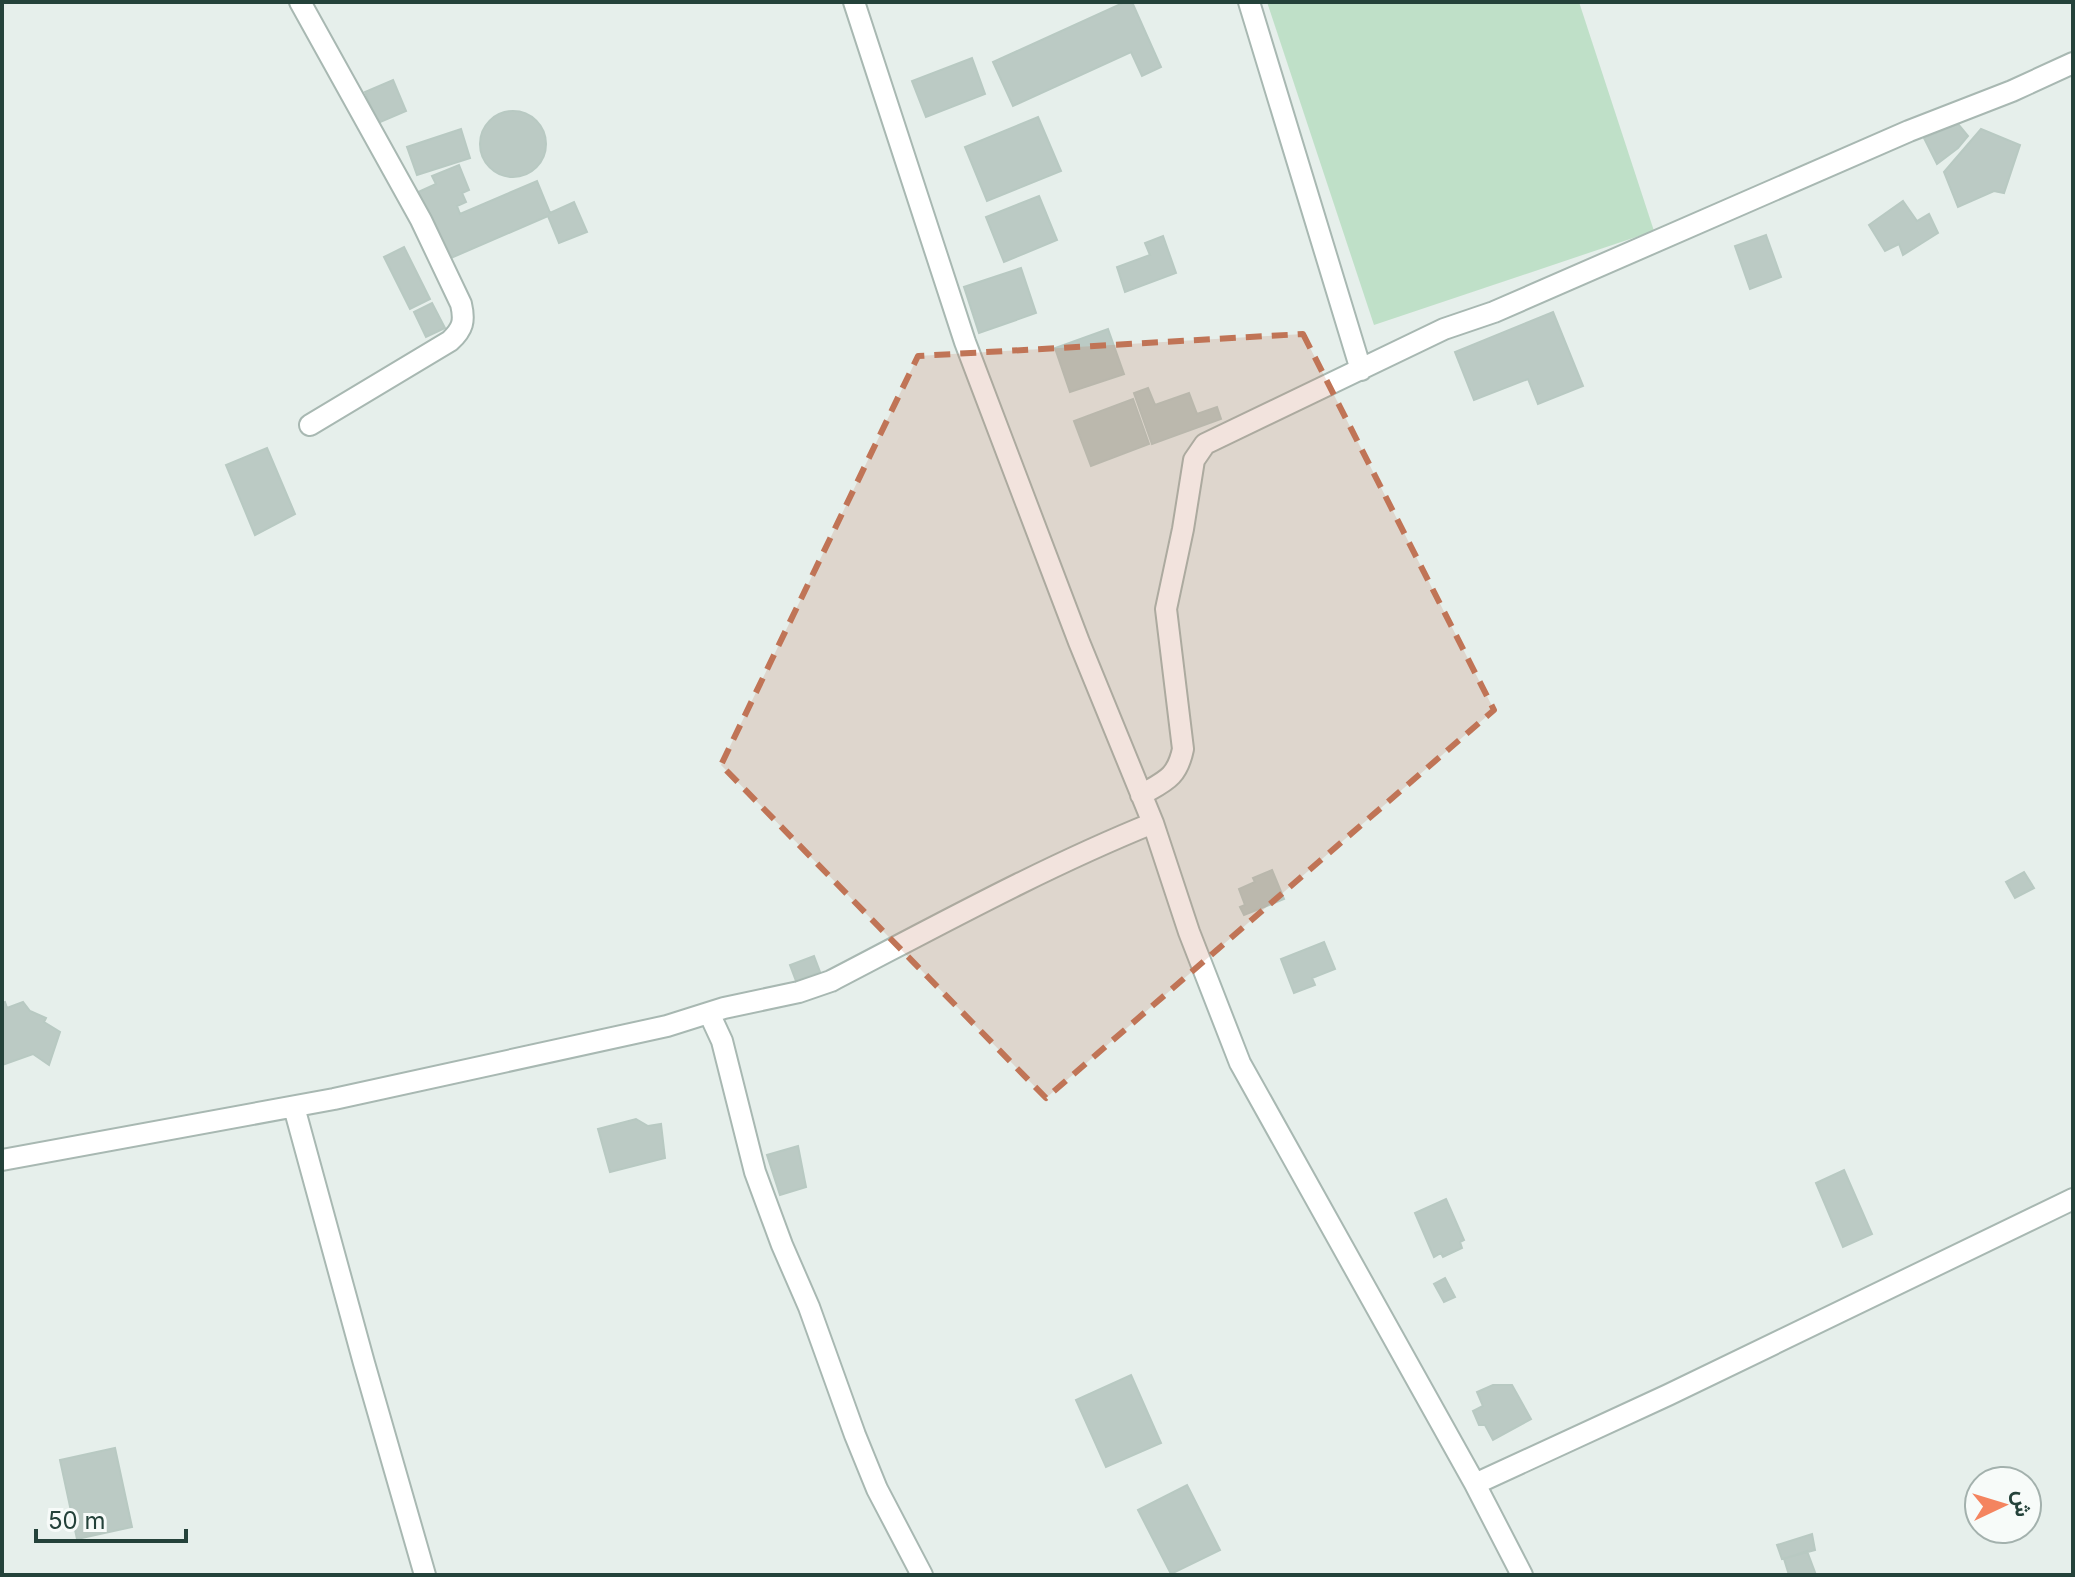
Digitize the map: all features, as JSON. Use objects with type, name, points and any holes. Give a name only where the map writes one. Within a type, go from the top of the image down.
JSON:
[{"type":"street","points":[[300,2],[421,220],[464,316],[460,332],[450,341],[310,425]]},
{"type":"street","points":[[854,2],[965,342],[1079,642],[1153,823],[1189,932],[1240,1063],[1475,1484],[1522,1575]]},
{"type":"street","points":[[1249,2],[1361,370]]},
{"type":"street","points":[[1141,795],[1169,779],[1180,767],[1183,749],[1166,609],[1194,460],[1205,444],[1224,432],[1444,329],[1494,312],[2073,63]]},
{"type":"street","points":[[2,1160],[294,1107],[667,1026],[799,992],[831,981],[1082,854],[1153,823]]},
{"type":"street","points":[[709,1013],[722,1041],[755,1172],[782,1245],[809,1307],[872,1475],[922,1575]]},
{"type":"street","points":[[294,1107],[425,1575]]},
{"type":"street","points":[[1475,1484],[1668,1395],[2073,1199]]},
{"type":"highlighted area","points":[[1303,334],[1494,710],[1046,1098],[721,765],[918,356]]},
{"type":"green space","points":[[1267,2],[1579,2],[1654,231],[1374,325]]},
{"type":"building","points":[[1125,2],[1132,2],[1161,67],[1142,76],[1131,52],[1013,106],[993,62]]},
{"type":"building","points":[[972,58],[985,94],[926,117],[912,81]]},
{"type":"building","points":[[393,80],[406,111],[378,123],[365,92]]},
{"type":"building","points":[[513,111],[526,114],[536,121],[543,131],[546,144],[543,157],[536,167],[526,174],[513,177],[500,174],[490,167],[483,157],[480,144],[483,131],[490,121],[500,114]]},
{"type":"building","points":[[1038,117],[1061,171],[987,201],[965,147]]},
{"type":"building","points":[[1958,124],[1968,136],[1937,164],[1924,138]]},
{"type":"building","points":[[461,129],[470,158],[417,175],[407,147]]},
{"type":"building","points":[[1981,129],[2020,145],[2004,193],[1994,191],[1958,207],[1944,172]]},
{"type":"building","points":[[459,165],[469,190],[462,193],[466,202],[457,206],[460,214],[537,181],[550,213],[574,202],[587,232],[559,243],[548,216],[444,261],[416,193],[436,184],[432,176]]},
{"type":"building","points":[[1039,196],[1057,240],[1004,262],[986,217]]},
{"type":"building","points":[[1903,201],[1917,221],[1929,214],[1938,233],[1903,255],[1899,244],[1885,251],[1869,225]]},
{"type":"building","points":[[1766,235],[1781,277],[1750,289],[1735,246]]},
{"type":"building","points":[[1163,236],[1176,273],[1125,292],[1117,267],[1150,255],[1145,243]]},
{"type":"building","points":[[404,247],[430,299],[410,309],[384,257]]},
{"type":"building","points":[[1021,268],[1036,313],[979,333],[964,287]]},
{"type":"building","points":[[432,303],[445,328],[426,337],[414,312]]},
{"type":"building","points":[[1553,312],[1583,386],[1538,404],[1528,379],[1474,400],[1455,352]]},
{"type":"building","points":[[1108,329],[1124,374],[1070,392],[1055,348]]},
{"type":"building","points":[[1148,388],[1155,405],[1189,393],[1197,414],[1217,407],[1221,419],[1152,444],[1134,393]]},
{"type":"building","points":[[1133,399],[1149,444],[1091,466],[1074,421]]},
{"type":"building","points":[[267,448],[295,514],[255,535],[226,465]]},
{"type":"building","points":[[1272,870],[1284,899],[1244,915],[1240,907],[1245,905],[1239,889],[1255,882],[1253,878]]},
{"type":"building","points":[[2024,872],[2034,888],[2015,898],[2006,882]]},
{"type":"building","points":[[1324,942],[1335,969],[1312,978],[1315,985],[1294,993],[1281,959]]},
{"type":"building","points":[[814,956],[820,972],[796,981],[790,965]]},
{"type":"building","points":[[5,1002],[7,1008],[23,1002],[30,1011],[46,1018],[44,1022],[60,1032],[49,1065],[33,1054],[2,1065],[2,1003]]},
{"type":"building","points":[[636,1119],[648,1126],[661,1124],[665,1158],[610,1172],[598,1129]]},
{"type":"building","points":[[798,1146],[806,1187],[780,1195],[767,1155]]},
{"type":"building","points":[[1844,1170],[1872,1234],[1843,1247],[1816,1183]]},
{"type":"building","points":[[1446,1199],[1464,1240],[1460,1242],[1462,1248],[1443,1257],[1441,1253],[1434,1257],[1415,1213]]},
{"type":"building","points":[[1445,1278],[1455,1297],[1444,1302],[1434,1284]]},
{"type":"building","points":[[1131,1375],[1161,1443],[1106,1467],[1076,1400]]},
{"type":"building","points":[[1493,1385],[1512,1385],[1531,1419],[1493,1440],[1485,1425],[1479,1425],[1473,1411],[1483,1406],[1477,1392]]},
{"type":"building","points":[[115,1448],[132,1527],[77,1539],[60,1460]]},
{"type":"building","points":[[1187,1485],[1220,1550],[1171,1574],[1138,1510]]},
{"type":"building","points":[[1812,1534],[1815,1550],[1782,1559],[1777,1545]]},
{"type":"building","points":[[1807,1551],[1816,1575],[1789,1575],[1784,1559]]}]
